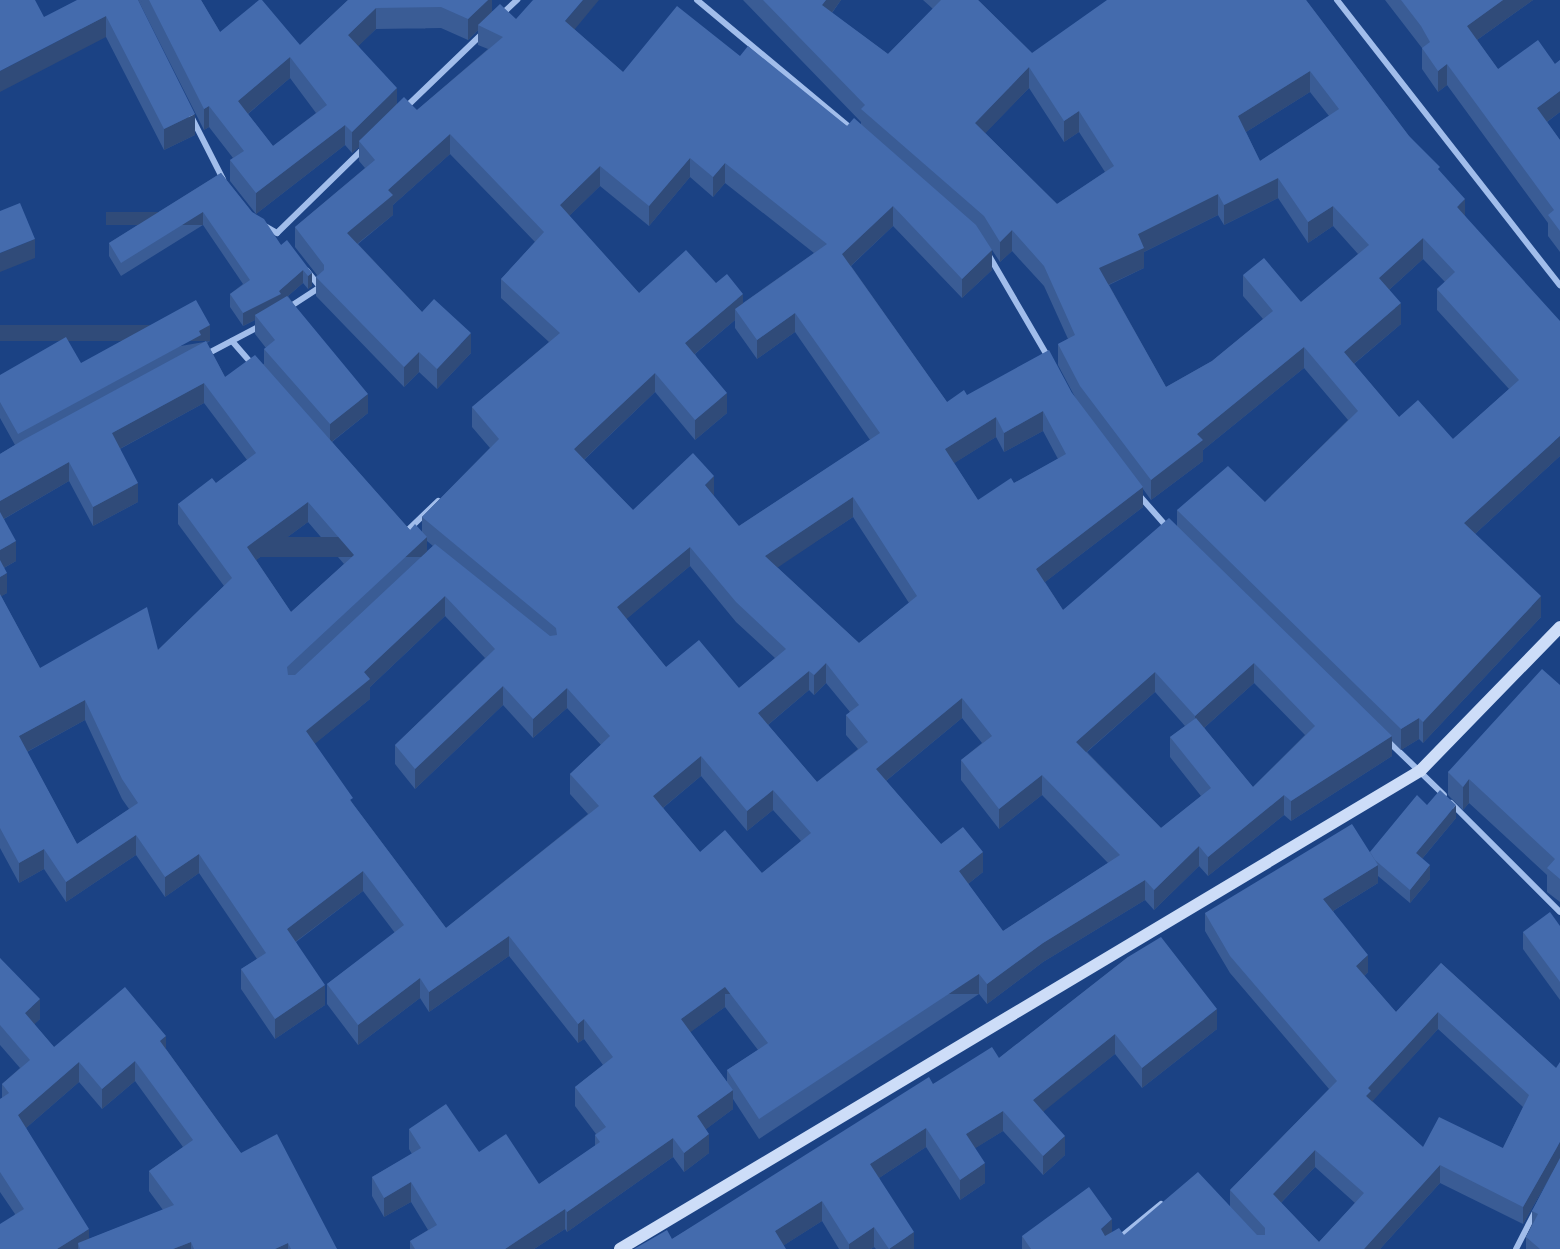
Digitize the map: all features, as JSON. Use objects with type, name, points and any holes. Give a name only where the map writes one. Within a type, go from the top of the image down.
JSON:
[{"type":"street","points":[[500,17],[517,0]]},
{"type":"street","points":[[697,0],[861,137]]},
{"type":"street","points":[[1337,0],[1560,285]]},
{"type":"street","points":[[397,116],[491,25]]},
{"type":"street","points":[[187,106],[230,192]]},
{"type":"street","points":[[277,233],[371,141]]},
{"type":"street","points":[[256,222],[277,233],[285,242]]},
{"type":"street","points":[[980,241],[1055,370]]},
{"type":"street","points":[[284,311],[320,287],[299,260]]},
{"type":"street","points":[[200,358],[266,322]]},
{"type":"street","points":[[232,341],[263,376]]},
{"type":"street","points":[[1134,490],[1173,533]]},
{"type":"street","points":[[408,530],[449,491]]},
{"type":"street","points":[[400,521],[415,537]]},
{"type":"street","points":[[620,1249],[1420,771],[1560,627]]},
{"type":"street","points":[[1377,730],[1560,912]]},
{"type":"street","points":[[1106,1249],[1167,1198]]},
{"type":"street","points":[[1516,1249],[1538,1206]]},
{"type":"building","points":[[0,0],[35,0],[44,17],[77,0],[138,0],[195,114],[164,129],[106,16],[0,71]]},
{"type":"building","points":[[149,0],[201,0],[220,32],[259,0],[262,0],[300,45],[348,0],[488,0],[468,19],[441,7],[376,8],[348,35],[397,88],[352,132],[345,125],[256,193],[230,160],[244,151],[209,106],[204,109]],"holes":[[[290,57],[327,105],[273,146],[238,101]]]},
{"type":"building","points":[[533,0],[583,0],[565,21],[623,72],[677,6],[740,56],[748,46],[847,126],[854,118],[976,225],[992,250],[962,279],[893,206],[842,254],[947,402],[964,390],[967,395],[1049,350],[1072,393],[1143,487],[1036,569],[1063,610],[1169,518],[1392,736],[1291,801],[1284,795],[1208,857],[1199,846],[1154,890],[1145,880],[1043,943],[987,984],[979,974],[759,1119],[727,1070],[768,1043],[725,987],[681,1019],[733,1090],[697,1116],[709,1134],[684,1153],[673,1138],[567,1212],[565,1209],[505,1249],[415,1249],[410,1241],[437,1225],[411,1182],[384,1198],[372,1177],[421,1148],[409,1129],[446,1104],[479,1152],[506,1134],[539,1184],[600,1142],[595,1135],[606,1127],[575,1087],[613,1057],[584,1019],[578,1024],[509,936],[429,992],[420,978],[358,1025],[327,984],[404,925],[363,871],[287,929],[325,985],[275,1019],[241,969],[266,953],[199,854],[165,877],[136,835],[66,882],[44,849],[19,863],[0,828],[0,594],[40,668],[147,607],[158,650],[232,578],[178,504],[212,478],[216,483],[256,453],[204,383],[112,433],[138,483],[93,507],[69,462],[0,501],[0,454],[206,341],[225,377],[255,355],[410,530],[415,524],[427,537],[287,667],[288,675],[295,675],[435,544],[550,636],[557,635],[556,628],[422,517],[499,439],[472,407],[560,333],[501,279],[544,232],[450,134],[388,190],[393,195],[347,233],[422,312],[434,299],[471,333],[437,369],[419,352],[404,367],[316,277],[324,270],[324,265],[295,227],[375,160],[359,141],[404,97],[417,110],[503,37],[478,25],[500,4],[516,19]],"holes":[[[690,158],[713,177],[725,163],[827,244],[735,309],[757,340],[795,313],[880,433],[739,526],[705,485],[714,476],[693,453],[633,510],[574,449],[655,373],[695,420],[727,393],[685,343],[743,294],[727,274],[716,283],[686,250],[639,293],[560,205],[600,166],[649,206]],[[1043,411],[1066,454],[1014,483],[1011,478],[978,500],[945,449],[996,417],[1004,433]],[[853,497],[917,596],[859,643],[765,556]],[[308,502],[354,555],[291,612],[247,547]],[[690,547],[736,602],[786,649],[739,688],[699,640],[666,667],[617,607]],[[445,596],[495,649],[395,745],[415,769],[503,686],[533,719],[567,688],[610,736],[570,774],[599,806],[446,928],[350,800],[353,798],[306,731],[370,679],[364,672]],[[826,663],[859,705],[846,715],[868,742],[817,782],[758,713],[809,671],[814,675]],[[1254,663],[1315,726],[1253,787],[1196,718],[1170,737],[1211,788],[1161,828],[1076,742],[1155,672],[1195,716]],[[962,698],[992,736],[961,760],[999,809],[1042,775],[1120,855],[1003,931],[959,871],[983,852],[963,827],[941,844],[876,769]],[[85,700],[122,779],[138,803],[77,844],[19,736]],[[701,756],[747,811],[773,790],[811,833],[762,873],[725,830],[700,852],[653,796]]]},
{"type":"building","points":[[763,0],[826,0],[822,5],[888,54],[941,0],[978,0],[1032,53],[1107,0],[1306,0],[1409,136],[1440,167],[1438,169],[1465,199],[1457,207],[1560,321],[1560,436],[1464,523],[1541,596],[1423,722],[1419,718],[1401,729],[1177,510],[1228,466],[1265,502],[1358,411],[1304,347],[1197,434],[1203,440],[1151,480],[1080,386],[1058,344],[1075,335],[1044,266],[1012,230],[1000,242],[984,216],[861,109],[865,105]],"holes":[[[1029,67],[1064,121],[1079,111],[1114,166],[1057,204],[975,123]],[[1310,71],[1339,109],[1260,161],[1238,116]],[[1278,178],[1308,222],[1333,206],[1369,245],[1301,302],[1264,258],[1243,275],[1273,311],[1212,361],[1166,387],[1099,268],[1144,248],[1138,234],[1218,194],[1224,205]],[[1423,238],[1455,272],[1437,289],[1519,380],[1453,439],[1418,400],[1399,417],[1344,352],[1401,303],[1379,278]]]},
{"type":"building","points":[[1401,0],[1503,0],[1467,26],[1498,69],[1538,40],[1555,64],[1560,60],[1560,91],[1537,108],[1560,140],[1560,231],[1548,215],[1554,210],[1447,64],[1438,71],[1422,48],[1430,42]]},
{"type":"building","points":[[221,173],[252,212],[264,219],[281,245],[287,240],[312,273],[308,276],[303,270],[279,291],[281,294],[243,313],[230,294],[250,280],[203,212],[121,263],[109,243]]},
{"type":"building","points":[[20,203],[35,239],[0,253],[0,211]]},
{"type":"building","points":[[287,296],[368,394],[330,424],[264,349],[275,340],[255,315]]},
{"type":"building","points":[[196,300],[210,325],[199,331],[201,335],[18,434],[0,402],[0,375],[66,337],[81,363]]},
{"type":"building","points":[[0,512],[16,541],[0,550]]},
{"type":"building","points":[[0,560],[7,573],[0,577]]},
{"type":"building","points":[[1542,669],[1560,685],[1560,879],[1547,868],[1555,859],[1469,779],[1463,787],[1448,772]]},
{"type":"building","points":[[1440,790],[1456,805],[1416,853],[1430,865],[1410,890],[1375,860],[1370,852],[1417,795],[1427,805]]},
{"type":"building","points":[[1352,824],[1378,865],[1323,899],[1368,955],[1356,966],[1396,1012],[1441,963],[1556,1068],[1560,1062],[1560,1142],[1523,1207],[1440,1165],[1364,1249],[1031,1249],[1022,1236],[1089,1187],[1112,1219],[1101,1229],[1105,1236],[1119,1228],[1124,1235],[1198,1172],[1257,1235],[1265,1235],[1265,1228],[1230,1190],[1337,1081],[1230,956],[1205,913]],"holes":[[[1438,1012],[1529,1095],[1503,1148],[1439,1117],[1423,1147],[1366,1096],[1371,1091],[1368,1088]],[[1315,1150],[1364,1193],[1319,1242],[1273,1194]]]},
{"type":"building","points":[[1550,912],[1560,926],[1560,982],[1523,932]]},
{"type":"building","points":[[1161,937],[1217,1009],[1142,1068],[1115,1034],[1033,1100],[1065,1136],[1043,1156],[1003,1111],[966,1134],[985,1163],[960,1180],[926,1128],[870,1164],[914,1232],[889,1249],[874,1227],[849,1244],[822,1201],[775,1231],[786,1249],[634,1249],[667,1230],[672,1239],[929,1077],[933,1084],[992,1047],[999,1058],[1128,957]]},
{"type":"building","points":[[0,958],[40,999],[25,1013],[54,1047],[125,987],[166,1036],[160,1041],[241,1153],[277,1134],[337,1249],[291,1249],[288,1243],[275,1249],[194,1249],[191,1242],[173,1249],[80,1249],[78,1243],[174,1205],[149,1171],[193,1140],[135,1061],[102,1089],[79,1062],[18,1115],[89,1229],[57,1249],[0,1249],[0,1224],[24,1209],[0,1172],[0,1099],[9,1093],[2,1084],[30,1060],[0,1025]]},
{"type":"building","points":[[1560,1158],[1560,1249],[1540,1249],[1526,1237],[1538,1214],[1532,1211]]}]
